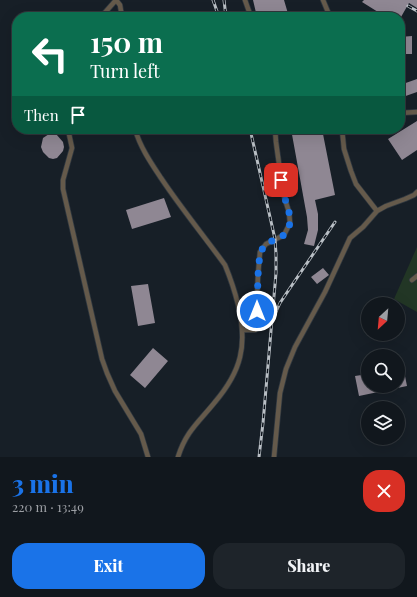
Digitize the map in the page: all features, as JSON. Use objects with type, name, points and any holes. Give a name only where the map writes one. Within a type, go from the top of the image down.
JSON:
[{"type":"street","points":[[105,12],[116,0],[120,5],[121,12]]},
{"type":"street","points":[[245,0],[249,12]]},
{"type":"street","points":[[323,0],[328,12]]},
{"type":"street","points":[[405,113],[417,112]]},
{"type":"street","points":[[69,134],[72,148],[63,180],[63,189],[102,359],[115,391],[141,434],[148,457]]},
{"type":"street","points":[[137,134],[141,146],[148,159],[225,265],[236,295],[242,330],[240,357],[236,370],[228,386],[193,427],[186,438],[178,457]]},
{"type":"street","points":[[242,330],[254,330],[256,323],[260,252],[266,244],[284,235],[290,224],[289,212],[283,192],[275,134]]},
{"type":"street","points":[[342,134],[344,149],[353,178],[377,211]]},
{"type":"street","points":[[274,457],[280,393],[286,369],[295,348],[325,292],[350,238],[363,228],[377,211],[414,195],[417,192]]},
{"type":"street","points":[[412,280],[417,276]]},
{"type":"green space","points":[[417,247],[417,312],[405,305],[405,297],[395,297]]},
{"type":"building","points":[[253,0],[284,0],[288,12],[256,12]]},
{"type":"building","points":[[364,0],[417,0],[417,8],[409,3],[404,12],[378,12],[362,2]]},
{"type":"building","points":[[412,36],[412,54],[405,54],[405,37]]},
{"type":"building","points":[[417,79],[417,92],[405,96],[405,83]]},
{"type":"building","points":[[417,121],[417,150],[402,160],[388,139],[396,134],[405,134],[405,128]]},
{"type":"building","points":[[49,134],[56,134],[63,142],[64,147],[63,151],[57,158],[53,159],[49,158],[43,152],[41,147],[43,138]]},
{"type":"building","points":[[292,134],[323,134],[335,195],[315,200],[318,214],[318,230],[314,246],[304,244],[308,230]]},
{"type":"building","points":[[164,198],[171,217],[132,229],[126,210]]},
{"type":"building","points":[[323,268],[329,275],[317,284],[311,277]]},
{"type":"building","points":[[148,284],[155,323],[138,326],[131,286]]},
{"type":"building","points":[[153,348],[168,361],[145,388],[130,375]]},
{"type":"building","points":[[361,375],[361,393],[373,393],[359,396],[355,376]]},
{"type":"building","points":[[405,376],[407,386],[405,386]]},
{"type":"railway","points":[[213,0],[217,12]]},
{"type":"railway","points":[[224,0],[225,12]]},
{"type":"railway","points":[[408,6],[417,11]]},
{"type":"railway","points":[[251,134],[275,239],[276,254],[276,273],[259,457]]},
{"type":"railway","points":[[275,314],[280,303],[335,222]]},
{"type":"route","points":[[257,311],[260,252],[266,244],[284,235],[290,224],[289,212],[281,180]]}]
